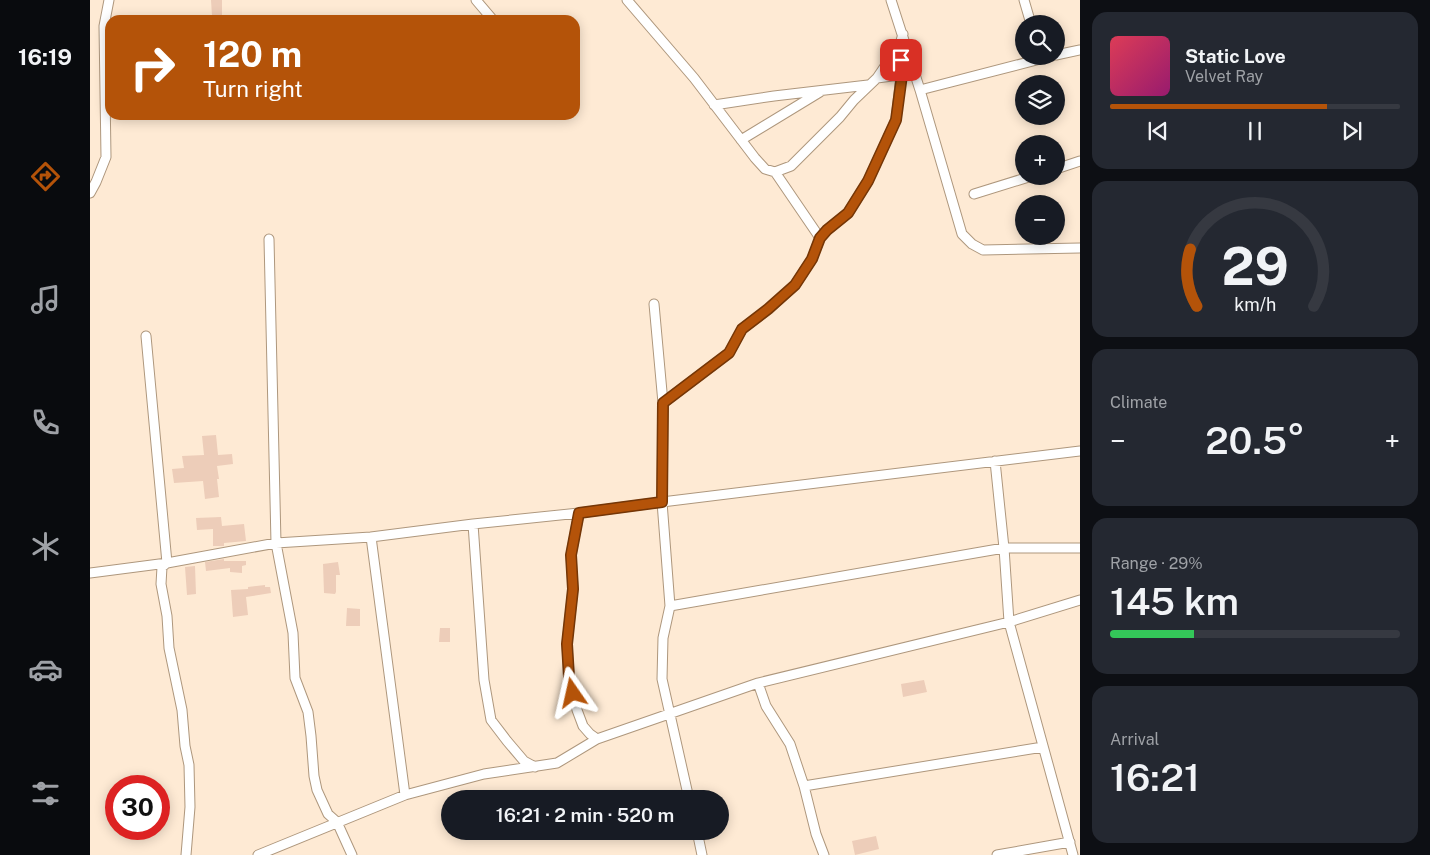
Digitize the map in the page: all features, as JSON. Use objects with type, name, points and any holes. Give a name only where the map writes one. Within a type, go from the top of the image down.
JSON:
[{"type":"street","points":[[106,15],[109,0]]},
{"type":"street","points":[[476,0],[489,15]]},
{"type":"street","points":[[627,0],[694,78],[765,169],[775,172],[791,166],[840,117],[868,85],[877,78],[900,44],[903,34]]},
{"type":"street","points":[[891,0],[920,90],[962,234],[972,244],[983,250],[1080,248]]},
{"type":"street","points":[[1024,0],[1028,15]]},
{"type":"street","points":[[105,21],[105,92]]},
{"type":"street","points":[[663,403],[729,353],[742,329],[795,285],[812,259],[820,238],[848,213],[868,181],[896,120],[902,75],[900,44]]},
{"type":"street","points":[[1065,53],[1080,50]]},
{"type":"street","points":[[920,90],[1015,64]]},
{"type":"street","points":[[877,78],[914,72]]},
{"type":"street","points":[[714,105],[868,85]]},
{"type":"street","points":[[741,140],[822,91]]},
{"type":"street","points":[[90,193],[106,157],[105,120]]},
{"type":"street","points":[[1065,166],[1080,162]]},
{"type":"street","points":[[775,172],[820,238]]},
{"type":"street","points":[[974,194],[1015,181]]},
{"type":"street","points":[[269,239],[276,543],[293,633],[295,678],[308,712],[317,790],[328,814],[337,822],[352,855]]},
{"type":"street","points":[[654,304],[663,403],[662,502],[670,606],[663,638],[662,679],[687,790]]},
{"type":"street","points":[[146,336],[167,562]]},
{"type":"street","points":[[90,572],[167,562],[276,543],[371,537],[1080,451]]},
{"type":"street","points":[[995,460],[1009,622],[1073,855]]},
{"type":"street","points":[[579,513],[571,555],[573,589],[567,644],[569,677],[583,726],[597,739]]},
{"type":"street","points":[[473,524],[484,680],[491,720],[524,761],[534,767]]},
{"type":"street","points":[[371,537],[405,795]]},
{"type":"street","points":[[670,606],[1004,548],[1080,548]]},
{"type":"street","points":[[167,562],[162,567],[161,584],[167,616],[169,648],[182,710],[185,746],[189,765],[190,807],[186,855]]},
{"type":"street","points":[[258,855],[405,795],[484,774],[556,764],[597,739],[758,683],[1009,622],[1080,600]]},
{"type":"street","points":[[758,683],[766,706],[790,744],[824,855]]},
{"type":"street","points":[[804,786],[1043,747]]},
{"type":"street","points":[[699,840],[702,855]]},
{"type":"street","points":[[997,855],[1070,842]]},
{"type":"building","points":[[211,0],[222,0],[222,15],[212,15]]},
{"type":"building","points":[[216,435],[218,455],[232,454],[233,464],[217,466],[219,497],[205,499],[203,481],[174,483],[172,469],[184,468],[182,456],[204,455],[202,436]]},
{"type":"building","points":[[221,517],[222,526],[244,524],[246,541],[224,543],[224,546],[213,546],[213,529],[197,530],[196,518]]},
{"type":"building","points":[[224,559],[224,561],[246,561],[246,565],[242,566],[242,573],[230,572],[230,568],[206,571],[205,562]]},
{"type":"building","points":[[338,562],[340,575],[336,575],[336,592],[335,594],[324,593],[323,564]]},
{"type":"building","points":[[195,566],[196,594],[187,595],[185,567]]},
{"type":"building","points":[[265,585],[265,587],[270,587],[271,593],[246,597],[248,615],[233,617],[231,590]]},
{"type":"building","points":[[347,608],[360,609],[360,626],[346,626]]},
{"type":"building","points":[[440,628],[450,628],[450,642],[439,642]]},
{"type":"building","points":[[924,680],[927,692],[903,697],[901,684]]},
{"type":"building","points":[[876,836],[879,849],[855,855],[852,841]]},
{"type":"route","points":[[573,693],[569,677],[567,644],[573,589],[571,555],[579,513],[662,502],[663,403],[729,353],[742,329],[795,285],[812,259],[820,238],[848,213],[868,181],[896,120],[902,75],[901,60]]}]
